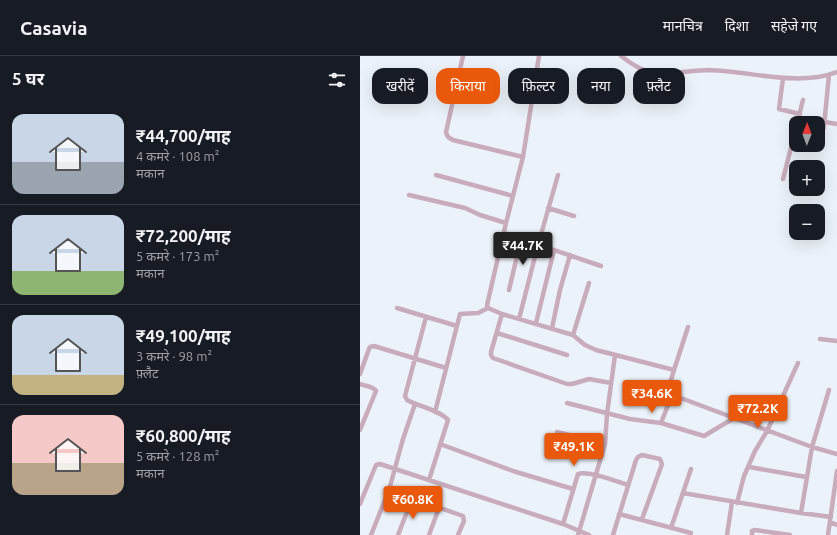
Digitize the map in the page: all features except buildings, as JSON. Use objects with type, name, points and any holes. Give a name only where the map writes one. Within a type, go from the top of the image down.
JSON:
[{"type":"street","points":[[463,56],[446,132],[447,135],[449,138],[523,157]]},
{"type":"street","points":[[488,308],[487,305],[506,223],[523,157],[539,56]]},
{"type":"street","points":[[621,56],[654,73],[697,70],[721,71],[783,78],[809,78],[829,75],[837,72]]},
{"type":"street","points":[[829,75],[825,122],[837,124]]},
{"type":"street","points":[[783,78],[779,109],[800,114],[803,100]]},
{"type":"street","points":[[783,179],[790,152]]},
{"type":"street","points":[[436,175],[513,196]]},
{"type":"street","points":[[519,319],[558,175]]},
{"type":"street","points":[[409,195],[465,208],[480,215],[506,223]]},
{"type":"street","points":[[548,208],[574,216]]},
{"type":"street","points":[[504,233],[601,266]]},
{"type":"street","points":[[509,290],[521,239]]},
{"type":"street","points":[[536,323],[554,250]]},
{"type":"street","points":[[552,328],[560,290],[570,255]]},
{"type":"street","points":[[573,335],[589,283]]},
{"type":"street","points":[[397,308],[457,326]]},
{"type":"street","points":[[488,308],[502,314],[573,335],[584,345],[590,348],[674,370]]},
{"type":"street","points":[[435,412],[461,313],[478,314],[488,308]]},
{"type":"street","points":[[502,314],[491,352],[493,358],[567,384],[589,379],[611,383]]},
{"type":"street","points":[[426,317],[405,396],[407,400],[435,412],[448,420],[429,480]]},
{"type":"street","points":[[688,326],[668,390],[670,394],[812,448],[837,454]]},
{"type":"street","points":[[497,332],[567,356]]},
{"type":"street","points":[[820,339],[837,341]]},
{"type":"street","points":[[360,374],[369,349],[372,346],[446,368]]},
{"type":"street","points":[[579,533],[605,444],[607,414],[615,355]]},
{"type":"street","points":[[737,503],[744,476],[767,431],[798,363]]},
{"type":"street","points":[[360,384],[372,387],[376,392],[360,430]]},
{"type":"street","points":[[801,513],[812,448],[829,390]]},
{"type":"street","points":[[661,423],[672,395]]},
{"type":"street","points":[[567,403],[607,414],[640,421],[661,423],[704,436],[734,418]]},
{"type":"street","points":[[371,535],[389,490],[403,438],[415,404]]},
{"type":"street","points":[[743,407],[773,417]]},
{"type":"street","points":[[557,432],[605,444]]},
{"type":"street","points":[[440,444],[513,471],[573,490]]},
{"type":"street","points":[[613,535],[638,457],[642,455],[660,459],[662,462],[642,519]]},
{"type":"street","points":[[360,504],[376,465],[380,464],[563,524],[579,533],[589,535]]},
{"type":"street","points":[[749,467],[806,477]]},
{"type":"street","points":[[671,528],[691,469]]},
{"type":"street","points":[[828,535],[830,519],[835,503],[837,472]]},
{"type":"street","points":[[563,524],[578,474],[597,475],[628,485]]},
{"type":"street","points":[[389,490],[463,516],[464,521],[458,535]]},
{"type":"street","points":[[683,493],[830,519],[837,525]]},
{"type":"street","points":[[398,535],[412,499]]},
{"type":"street","points":[[727,535],[732,502]]},
{"type":"street","points":[[429,535],[439,508]]},
{"type":"street","points":[[619,514],[691,533]]},
{"type":"street","points":[[752,535],[752,531],[755,530],[790,535]]}]
